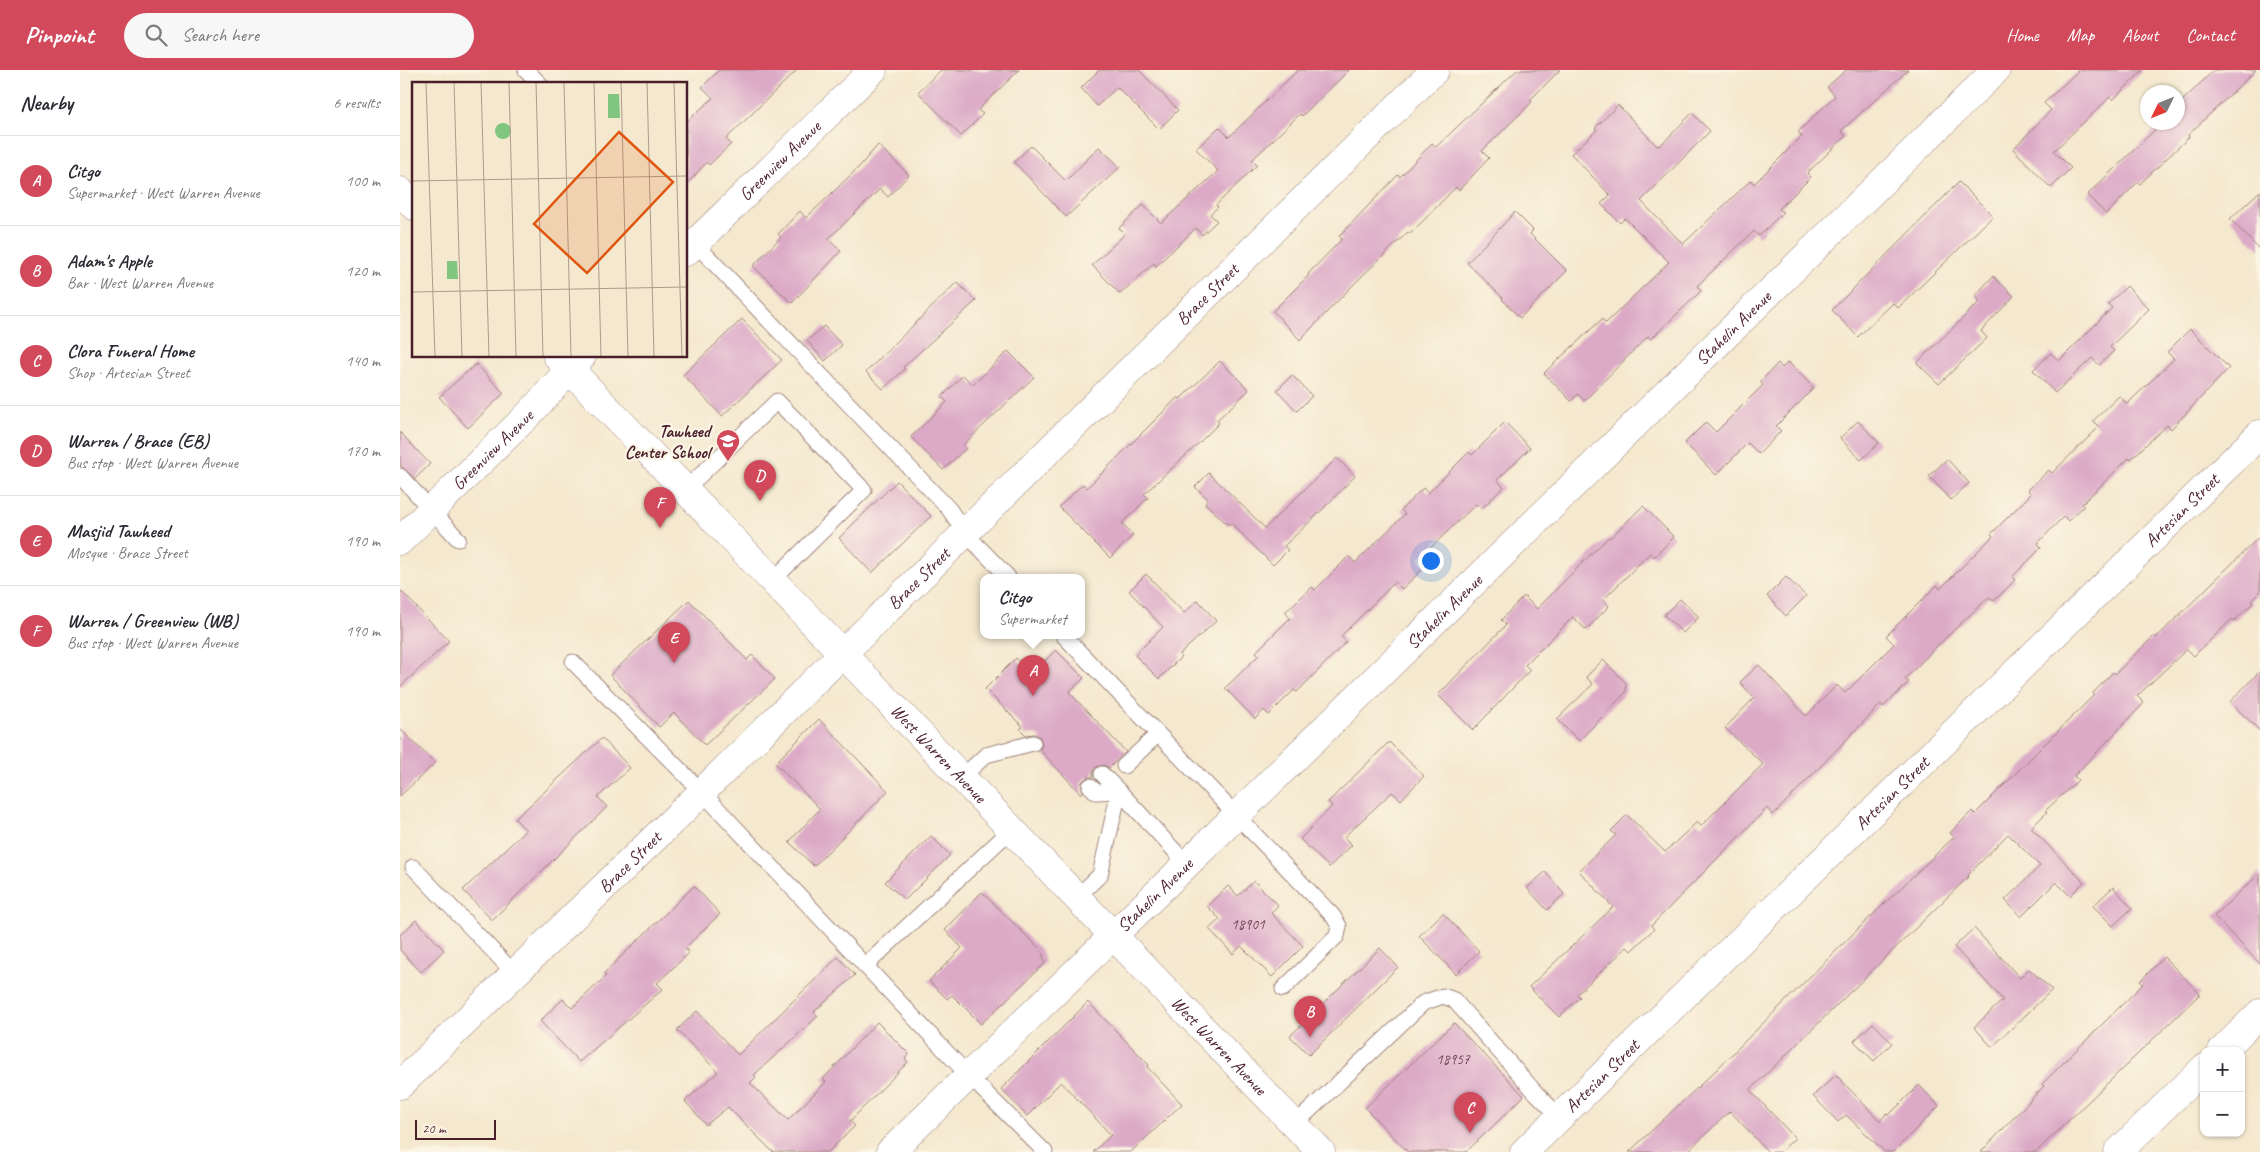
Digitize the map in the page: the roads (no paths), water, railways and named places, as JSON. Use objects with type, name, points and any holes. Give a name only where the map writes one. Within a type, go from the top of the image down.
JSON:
[{"type":"street","name":"Greenview Avenue","points":[[689,243],[873,70]]},
{"type":"street","name":"Brace Street","points":[[400,1085],[702,792],[1435,70]]},
{"type":"street","name":"Stahelin Avenue","points":[[890,1152],[1187,864],[1996,70]]},
{"type":"street","points":[[400,191],[412,204]]},
{"type":"street","name":"Greenview Avenue","points":[[400,541],[526,417],[570,360]]},
{"type":"street","name":"West Warren Avenue","points":[[570,360],[685,490],[1321,1152]]},
{"type":"street","name":"Artesian Street","points":[[1524,1152],[2260,434]]},
{"type":"street","points":[[2226,1047],[2260,1013]]},
{"type":"street","points":[[2118,1152],[2200,1072]]},
{"type":"lane","points":[[526,70],[538,82]]},
{"type":"lane","points":[[689,243],[949,510],[965,533],[1005,574]]},
{"type":"lane","points":[[685,490],[777,401],[864,490],[773,580]]},
{"type":"lane","points":[[400,476],[458,538]]},
{"type":"lane","points":[[1067,639],[1333,916],[1339,926],[1337,936],[1284,989]]},
{"type":"lane","points":[[573,662],[702,792],[968,1075],[1045,1152]]},
{"type":"lane","points":[[1077,897],[1100,875],[1118,791],[1120,763],[1158,734]]},
{"type":"lane","points":[[962,777],[986,755],[1033,743]]},
{"type":"lane","points":[[1102,774],[1187,864]]},
{"type":"lane","points":[[1090,786],[1096,792],[1118,791]]},
{"type":"lane","points":[[865,966],[1012,830]]},
{"type":"lane","points":[[413,867],[514,973]]},
{"type":"lane","points":[[1294,1124],[1423,1002],[1443,996],[1454,1000],[1536,1093],[1560,1117]]},
{"type":"place","name":"Tawheed Center School","points":[[728,462]]},
{"type":"place","name":"Warren / Brace (EB)","points":[[760,501]]},
{"type":"place","name":"Warren / Greenview (WB)","points":[[660,528]]},
{"type":"place","name":"Masjid Tawheed","points":[[674,663]]},
{"type":"place","name":"Citgo","points":[[1033,696]]},
{"type":"place","name":"Adam's Apple","points":[[1310,1037]]},
{"type":"place","name":"Clora Funeral Home","points":[[1470,1133]]}]
